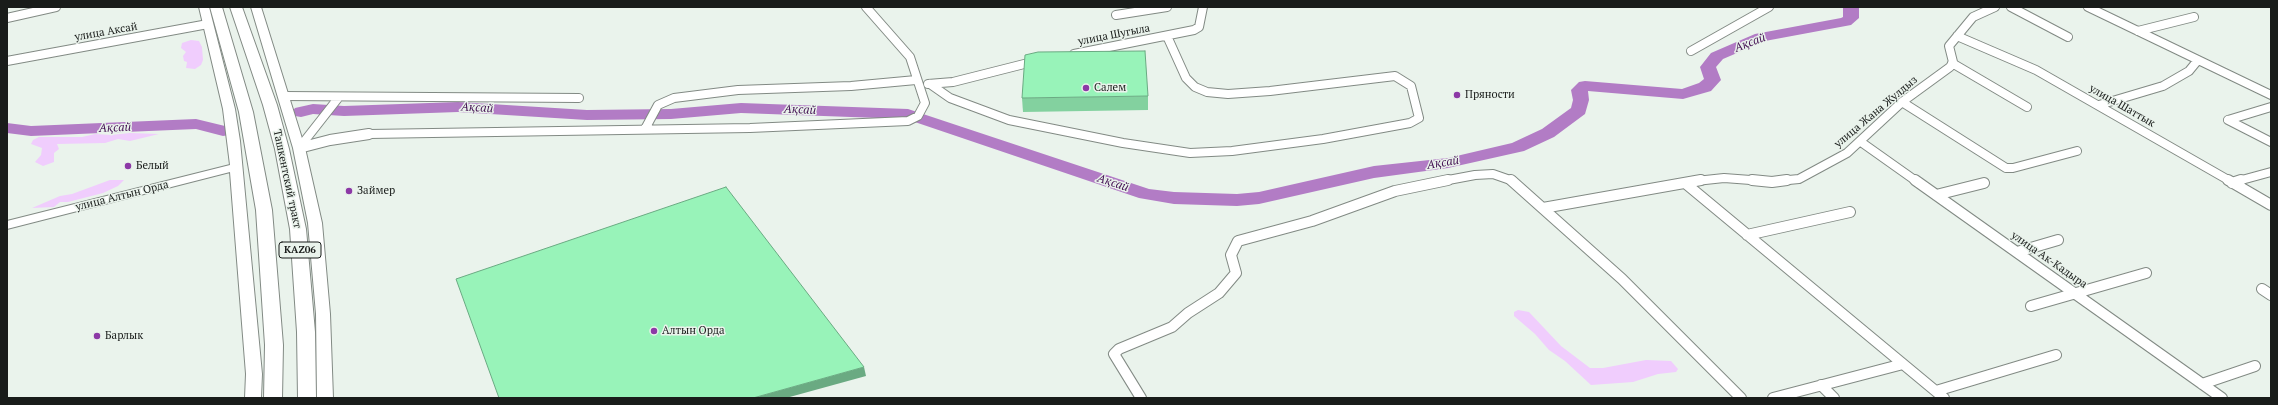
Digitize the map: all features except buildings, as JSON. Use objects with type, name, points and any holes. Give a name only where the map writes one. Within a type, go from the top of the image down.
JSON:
[{"type":"highway","name":"KАZ06","points":[[216,7],[246,112],[264,210],[274,345],[273,398]]},
{"type":"highway","name":"Ташкентский тракт","points":[[236,7],[270,105],[282,149],[298,229],[306,332],[307,398]]},
{"type":"main road","points":[[204,7],[229,109],[234,140],[254,374],[253,398]]},
{"type":"main road","points":[[256,7],[299,148],[315,223],[323,314],[325,398]]},
{"type":"main road","name":"улица Алтын Орда","points":[[7,225],[237,167]]},
{"type":"street","points":[[7,18],[56,7]]},
{"type":"street","points":[[299,148],[330,140],[369,134],[758,128],[908,121],[918,116],[923,110],[925,104],[910,57],[866,7]]},
{"type":"street","points":[[1116,15],[1168,7]]},
{"type":"street","name":"улица Шугыла","points":[[1062,56],[1194,30],[1200,27],[1203,7]]},
{"type":"street","points":[[1691,51],[1769,7]]},
{"type":"street","points":[[1995,7],[1973,17],[1956,36],[1949,46],[1952,63],[2026,107]]},
{"type":"street","points":[[2011,7],[2068,37]]},
{"type":"street","points":[[2088,7],[2271,95]]},
{"type":"street","points":[[2138,31],[2194,17]]},
{"type":"street","name":"улица Аксай","points":[[7,61],[208,24]]},
{"type":"street","points":[[930,84],[950,98],[972,108],[1009,120],[1123,143],[1190,152],[1232,151],[1323,139],[1410,123],[1419,118],[1411,86],[1395,76],[1270,91],[1228,94],[1207,92],[1195,87],[1186,78],[1167,36]]},
{"type":"street","name":"улица Шаттык","points":[[1956,36],[2036,70],[2271,205]]},
{"type":"street","points":[[645,130],[658,105],[664,101],[674,98],[704,93],[917,82],[930,84],[953,82],[1047,59]]},
{"type":"street","points":[[2099,105],[2163,86],[2189,71],[2198,60]]},
{"type":"street","name":"улица Жана Жулдыз","points":[[1543,208],[1685,183],[1724,178],[1772,182],[1799,179],[1822,168],[1861,142],[1902,102],[1950,67],[1952,63]]},
{"type":"street","points":[[285,101],[339,97],[485,96],[579,98]]},
{"type":"street","points":[[299,148],[339,97]]},
{"type":"street","points":[[1902,102],[2006,168],[2013,168],[2077,151]]},
{"type":"street","points":[[2271,107],[2228,120],[2271,142]]},
{"type":"street","name":"улица Ак-Кадыра","points":[[1861,142],[2222,398]]},
{"type":"street","points":[[2232,183],[2271,172]]},
{"type":"street","points":[[1141,398],[1114,354],[1119,349],[1172,327],[1188,313],[1220,293],[1236,272],[1231,255],[1238,241],[1312,221],[1395,191],[1475,175],[1492,174],[1505,177],[1513,181],[1622,279],[1741,398]]},
{"type":"street","points":[[1685,183],[1940,395],[2056,355]]},
{"type":"street","points":[[1936,195],[1984,183]]},
{"type":"street","points":[[1748,235],[1850,212]]},
{"type":"street","points":[[2017,252],[2058,240]]},
{"type":"street","points":[[2031,306],[2146,273]]},
{"type":"street","points":[[2262,289],[2271,295]]},
{"type":"street","points":[[1773,398],[1903,364]]},
{"type":"street","points":[[2202,384],[2255,366]]},
{"type":"street","points":[[1821,385],[1834,398]]},
{"type":"shaded area","points":[[191,40],[199,41],[202,47],[203,60],[201,65],[195,69],[186,68],[187,62],[184,61],[183,56],[186,52],[181,48],[182,43]]},
{"type":"shaded area","points":[[130,133],[159,134],[130,141],[118,139],[105,143],[57,144],[59,149],[54,153],[54,162],[43,166],[35,162],[41,155],[42,148],[31,144],[33,140],[39,137],[82,137],[95,134],[111,135]]},
{"type":"shaded area","points":[[110,180],[124,180],[118,186],[103,193],[68,202],[60,202],[54,207],[32,208],[60,196],[72,194]]},
{"type":"shaded area","points":[[1518,310],[1529,312],[1561,346],[1590,368],[1603,368],[1646,360],[1671,361],[1678,369],[1676,372],[1658,374],[1633,382],[1591,385],[1565,361],[1549,350],[1535,334],[1514,316],[1514,312]]},
{"type":"waterway","name":"Ақсай","points":[[301,112],[313,109],[344,111],[458,107],[587,115],[671,114],[741,108],[908,114],[1146,194],[1174,198],[1237,200],[1259,198],[1374,172],[1448,163],[1518,147],[1548,133],[1579,110],[1581,100],[1579,90],[1585,86],[1683,94],[1705,87],[1713,80],[1708,67],[1717,56],[1761,37],[1846,22],[1851,18],[1851,7]]},
{"type":"waterway","name":"Ақсай","points":[[7,128],[31,131],[196,124],[223,131]]},
{"type":"place","name":"Салем","points":[[1086,88]]},
{"type":"place","name":"Пряности","points":[[1457,95]]},
{"type":"place","name":"Белый","points":[[128,166]]},
{"type":"place","name":"Займер","points":[[349,191]]},
{"type":"place","name":"Алтын Орда","points":[[654,331]]},
{"type":"place","name":"Барлык","points":[[97,336]]}]
